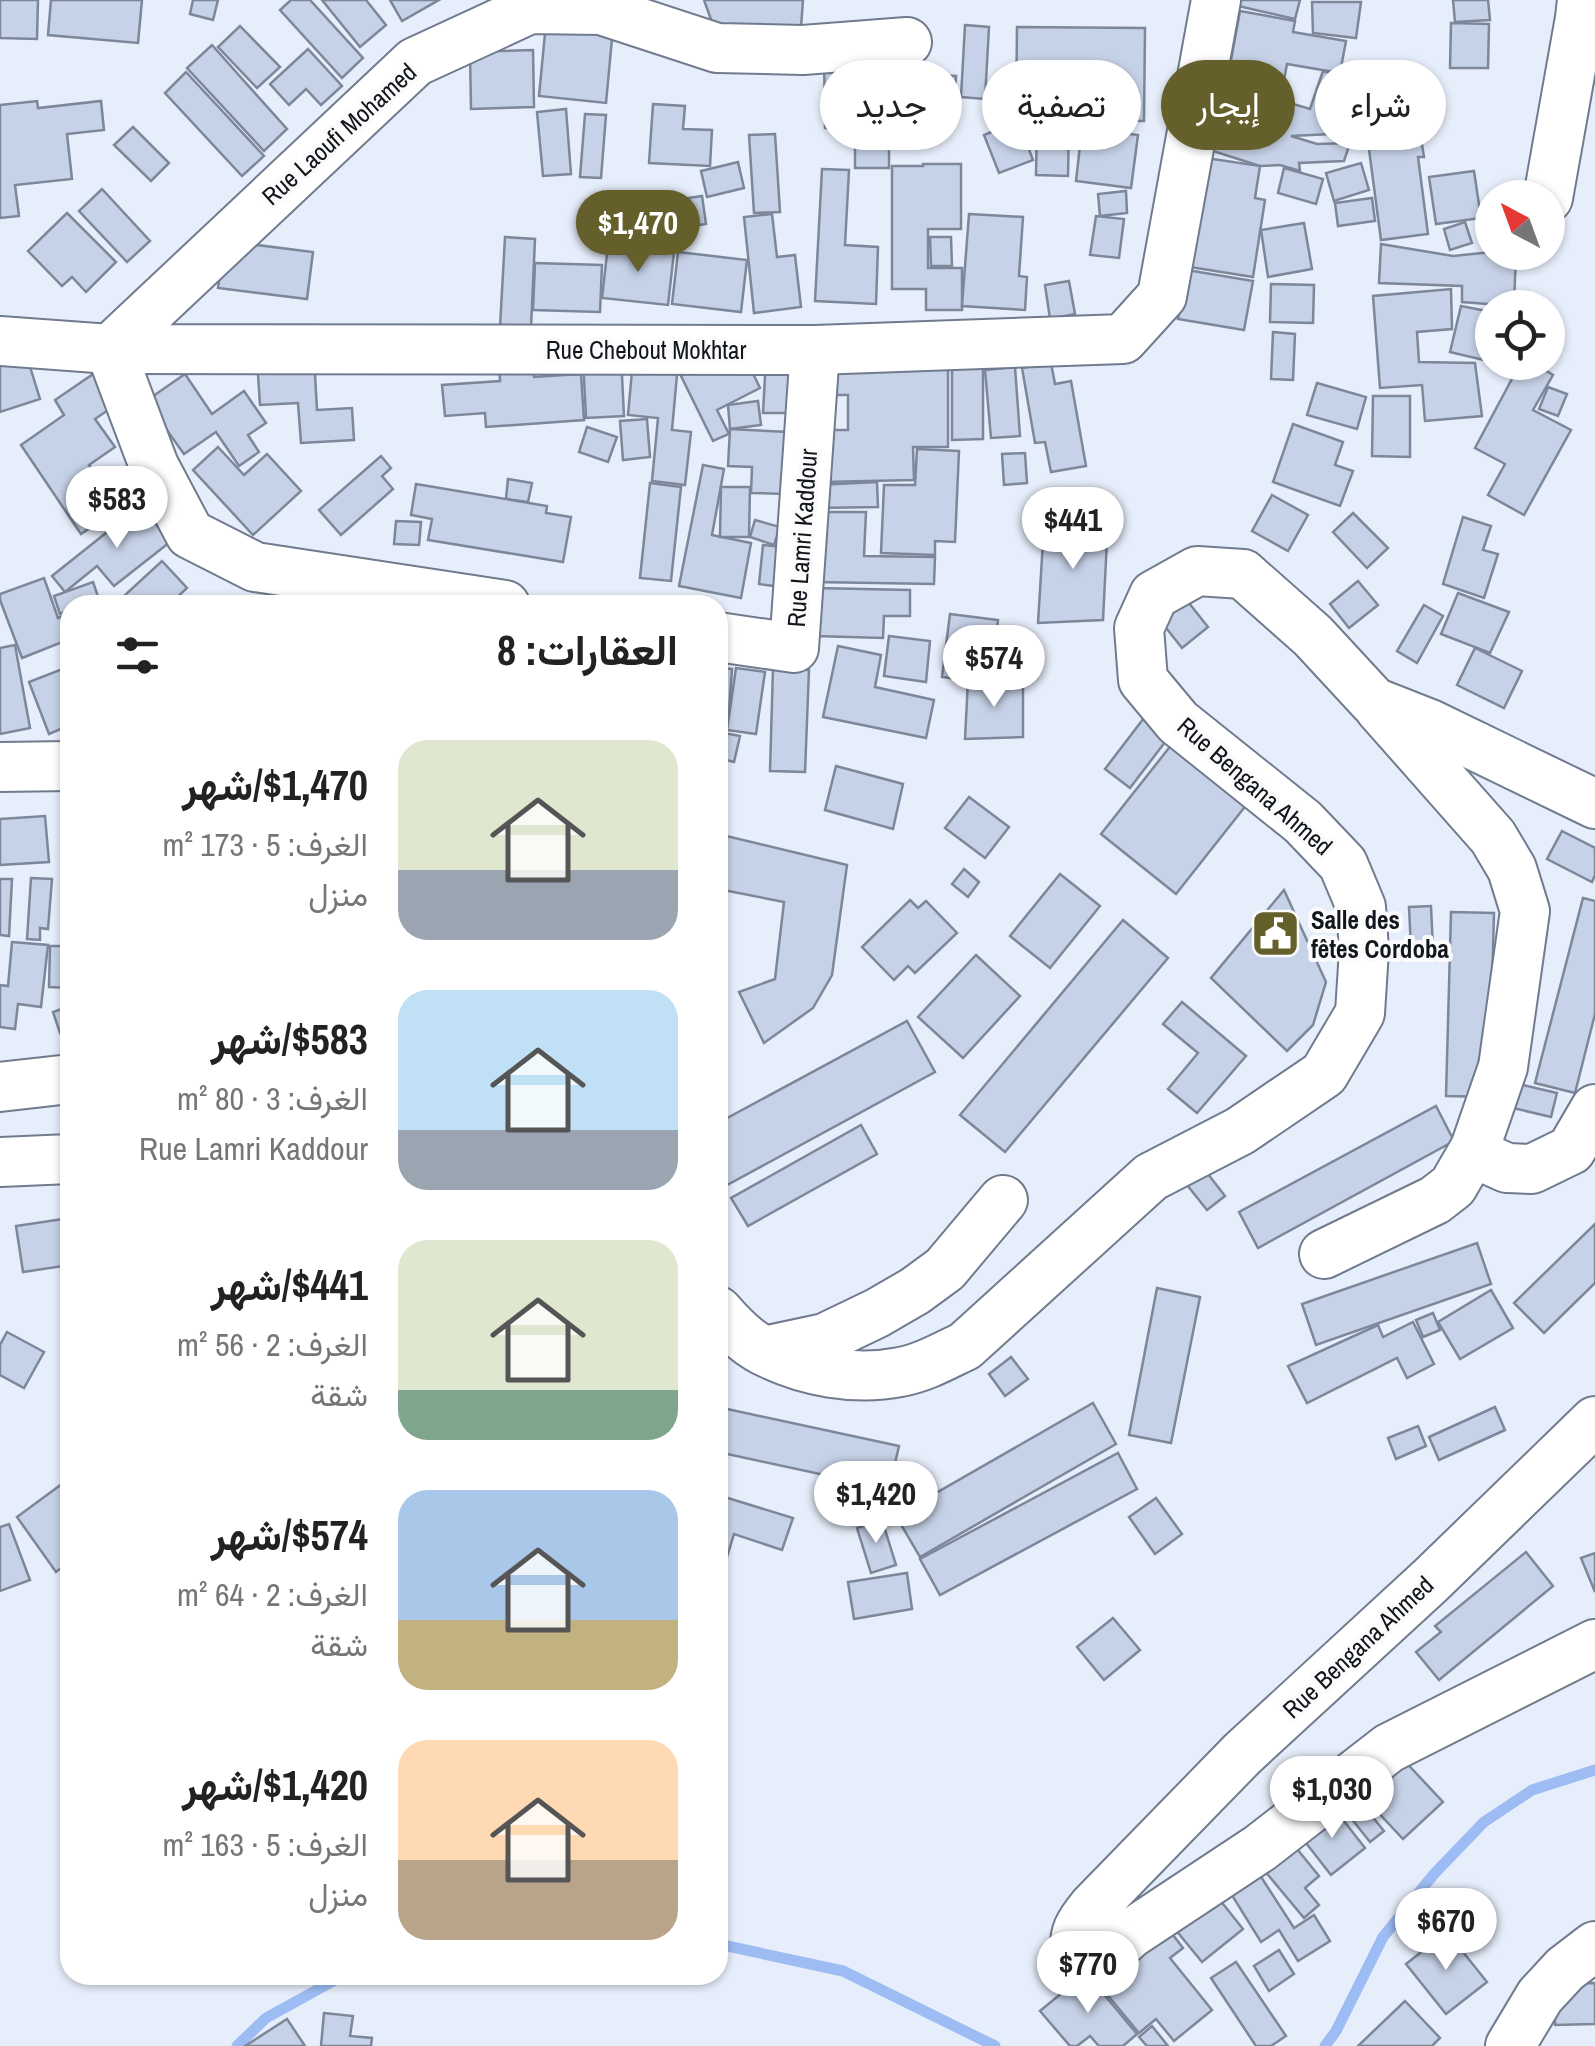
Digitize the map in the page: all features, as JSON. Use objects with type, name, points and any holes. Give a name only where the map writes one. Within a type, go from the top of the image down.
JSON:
[{"type":"street","name":"Rue Chebout Mokhtar","points":[[0,341],[110,349],[815,350],[1122,339],[1162,296],[1216,0]]},
{"type":"street","points":[[1551,180],[1582,0]]},
{"type":"street","name":"Rue Laoufi Mohamed","points":[[110,349],[415,62],[530,9],[600,10],[717,48],[802,50],[907,42]]},
{"type":"street","points":[[110,349],[154,466],[190,534],[255,568],[437,595]]},
{"type":"street","name":"Rue Lamri Kaddour","points":[[728,638],[794,648],[815,350]]},
{"type":"street","name":"Rue Bengana Ahmed","points":[[728,1322],[764,1351],[821,1372],[857,1376],[900,1372],[933,1362],[964,1346],[1151,1177],[1240,1131],[1324,1074],[1360,1013],[1364,950],[1361,906],[1343,864],[1302,822],[1178,722],[1144,680],[1140,628],[1154,595],[1197,572],[1243,574],[1312,636],[1374,702],[1430,724],[1595,804]]},
{"type":"street","points":[[1324,1254],[1435,1200],[1452,1186],[1475,1148],[1503,1067],[1525,911],[1512,868],[1493,837],[1374,702]]},
{"type":"street","points":[[0,767],[60,766]]},
{"type":"street","points":[[1509,783],[1595,826]]},
{"type":"street","points":[[0,1087],[60,1080]]},
{"type":"street","points":[[1475,1148],[1489,1160],[1508,1168],[1532,1169],[1570,1150],[1595,1109]]},
{"type":"street","points":[[0,1162],[60,1159]]},
{"type":"street","points":[[764,1351],[825,1338],[915,1290],[944,1269],[1002,1200]]},
{"type":"street","name":"Rue Bengana Ahmed","points":[[1595,1421],[1430,1582],[1228,1768],[1081,1922],[1074,1940],[1075,1956],[1092,1968],[1130,1934],[1260,1848],[1389,1748],[1595,1644]]},
{"type":"street","points":[[1510,2046],[1540,1996],[1565,1968],[1595,1946]]},
{"type":"building","points":[[0,0],[38,0],[37,39],[0,38]]},
{"type":"building","points":[[51,0],[142,0],[138,43],[48,35]]},
{"type":"building","points":[[193,0],[218,0],[213,20],[190,14]]},
{"type":"building","points":[[291,0],[310,0],[363,58],[342,78],[280,10]]},
{"type":"building","points":[[322,0],[366,0],[386,25],[360,47]]},
{"type":"building","points":[[390,0],[439,0],[402,21]]},
{"type":"building","points":[[704,0],[803,0],[800,41],[718,39]]},
{"type":"building","points":[[1235,0],[1300,0],[1295,19],[1234,5]]},
{"type":"building","points":[[1453,0],[1488,0],[1490,20],[1455,22]]},
{"type":"building","points":[[1312,2],[1361,2],[1356,38],[1313,33]]},
{"type":"building","points":[[1240,11],[1295,21],[1293,32],[1346,41],[1342,60],[1315,60],[1315,69],[1295,65],[1295,60],[1231,60]]},
{"type":"building","points":[[546,23],[613,28],[606,103],[539,96]]},
{"type":"building","points":[[1451,23],[1489,24],[1488,68],[1450,68]]},
{"type":"building","points":[[965,25],[989,27],[987,60],[982,60],[982,99],[962,97]]},
{"type":"building","points":[[240,26],[280,67],[257,88],[218,47]]},
{"type":"building","points":[[1017,27],[1145,28],[1144,121],[1141,60],[1017,60]]},
{"type":"building","points":[[212,45],[287,129],[264,151],[187,68]]},
{"type":"building","points":[[308,49],[342,86],[321,105],[306,89],[289,105],[270,84]]},
{"type":"building","points":[[533,50],[534,107],[471,109],[470,52]]},
{"type":"building","points":[[824,52],[856,52],[856,60],[824,60]]},
{"type":"building","points":[[186,72],[264,156],[242,176],[165,93]]},
{"type":"building","points":[[1315,94],[1315,135],[1295,136],[1295,104],[1310,109]]},
{"type":"building","points":[[37,101],[38,108],[101,101],[104,130],[67,134],[72,179],[15,185],[19,216],[0,218],[0,105]]},
{"type":"building","points":[[653,104],[685,106],[683,129],[712,130],[710,166],[649,163]]},
{"type":"building","points":[[566,109],[571,174],[543,176],[537,112]]},
{"type":"building","points":[[585,114],[606,115],[601,178],[580,177]]},
{"type":"building","points":[[133,127],[169,163],[151,181],[114,145]]},
{"type":"building","points":[[775,134],[780,212],[754,213],[749,135]]},
{"type":"building","points":[[1295,137],[1315,143],[1315,150],[1348,150],[1344,161],[1299,163],[1300,171],[1280,165],[1260,166],[1213,151],[1295,150]]},
{"type":"building","points":[[855,150],[889,150],[889,168],[855,168]]},
{"type":"building","points":[[990,150],[1029,150],[1033,160],[999,173]]},
{"type":"building","points":[[1036,150],[1068,150],[1068,176],[1036,175]]},
{"type":"building","points":[[1080,150],[1136,150],[1131,188],[1076,181]]},
{"type":"building","points":[[1369,150],[1423,150],[1424,157],[1418,157],[1428,234],[1381,240]]},
{"type":"building","points":[[1206,158],[1260,166],[1255,198],[1265,200],[1253,277],[1190,267]]},
{"type":"building","points":[[738,162],[744,188],[707,197],[701,171]]},
{"type":"building","points":[[1361,163],[1369,190],[1334,201],[1326,173]]},
{"type":"building","points":[[961,164],[961,229],[928,229],[928,268],[962,268],[962,310],[926,310],[926,289],[892,289],[892,166]]},
{"type":"building","points":[[1284,168],[1323,179],[1316,204],[1278,193]]},
{"type":"building","points":[[822,169],[849,170],[845,245],[878,247],[876,304],[815,301]]},
{"type":"building","points":[[1474,171],[1475,219],[1436,224],[1429,177]]},
{"type":"building","points":[[102,189],[150,241],[127,262],[79,211]]},
{"type":"building","points":[[1126,191],[1127,213],[1100,216],[1098,194]]},
{"type":"building","points":[[702,196],[706,224],[680,228],[675,200]]},
{"type":"building","points":[[1372,198],[1375,221],[1338,226],[1335,203]]},
{"type":"building","points":[[67,213],[116,262],[86,292],[72,277],[62,286],[28,251]]},
{"type":"building","points":[[772,214],[777,257],[795,255],[801,307],[754,313],[744,217]]},
{"type":"building","points":[[969,214],[1023,217],[1019,276],[1027,277],[1025,310],[962,306]]},
{"type":"building","points":[[1096,216],[1124,219],[1119,258],[1090,255]]},
{"type":"building","points":[[1465,222],[1472,243],[1450,250],[1444,229]]},
{"type":"building","points":[[1304,223],[1312,269],[1268,277],[1261,230]]},
{"type":"building","points":[[505,237],[535,239],[531,328],[500,327]]},
{"type":"building","points":[[930,237],[951,237],[952,266],[931,266]]},
{"type":"building","points":[[225,241],[313,252],[307,299],[218,288]]},
{"type":"building","points":[[1381,244],[1453,256],[1475,254],[1475,270],[1515,270],[1515,290],[1475,290],[1475,303],[1462,302],[1462,286],[1379,283]]},
{"type":"building","points":[[608,245],[674,252],[668,305],[602,298]]},
{"type":"building","points":[[678,252],[747,260],[741,312],[672,304]]},
{"type":"building","points":[[535,263],[602,265],[600,312],[533,310]]},
{"type":"building","points":[[1187,270],[1253,281],[1244,330],[1178,319]]},
{"type":"building","points":[[1069,281],[1075,314],[1050,319],[1045,285]]},
{"type":"building","points":[[1271,284],[1314,285],[1313,323],[1270,322]]},
{"type":"building","points":[[1451,289],[1452,329],[1417,332],[1419,362],[1475,363],[1482,416],[1425,421],[1422,385],[1380,388],[1373,296]]},
{"type":"building","points":[[1461,306],[1475,309],[1475,358],[1450,352]]},
{"type":"building","points":[[1273,332],[1295,334],[1293,380],[1271,379]]},
{"type":"building","points":[[22,341],[40,399],[0,412],[0,349]]},
{"type":"building","points":[[740,347],[760,388],[717,410],[729,434],[713,441],[681,376]]},
{"type":"building","points":[[532,351],[534,377],[581,374],[584,420],[486,427],[485,413],[445,416],[442,385],[500,381],[499,354]]},
{"type":"building","points":[[621,355],[624,416],[586,418],[583,358]]},
{"type":"building","points":[[314,356],[317,410],[352,408],[354,440],[301,443],[298,403],[260,405],[257,359]]},
{"type":"building","points":[[948,356],[948,447],[913,447],[914,480],[822,482],[822,430],[848,430],[848,395],[831,395],[830,358]]},
{"type":"building","points":[[766,358],[790,359],[788,413],[763,413]]},
{"type":"building","points":[[983,359],[983,439],[952,440],[952,360]]},
{"type":"building","points":[[633,360],[678,364],[672,430],[691,432],[685,485],[652,481],[658,418],[628,415]]},
{"type":"building","points":[[1051,363],[1055,384],[1071,381],[1086,466],[1051,472],[1045,442],[1035,443],[1022,368]]},
{"type":"building","points":[[1015,367],[1020,436],[991,438],[985,370]]},
{"type":"building","points":[[96,372],[117,404],[95,419],[115,447],[89,465],[118,509],[81,534],[21,445],[64,415],[55,400]]},
{"type":"building","points":[[185,374],[212,414],[244,391],[266,423],[248,435],[259,452],[239,466],[216,432],[184,454],[146,401]]},
{"type":"building","points":[[1511,380],[1550,380],[1533,410],[1571,430],[1524,515],[1488,495],[1505,464],[1475,448]]},
{"type":"building","points":[[1317,383],[1366,397],[1357,429],[1307,415]]},
{"type":"building","points":[[1548,387],[1567,394],[1558,416],[1539,409]]},
{"type":"building","points":[[1373,396],[1410,396],[1410,457],[1372,456]]},
{"type":"building","points":[[758,401],[761,425],[730,429],[728,405]]},
{"type":"building","points":[[647,419],[650,457],[623,460],[620,421]]},
{"type":"building","points":[[1293,424],[1343,442],[1335,465],[1353,471],[1340,506],[1273,482]]},
{"type":"building","points":[[587,427],[617,437],[608,462],[579,452]]},
{"type":"building","points":[[730,429],[789,432],[786,494],[751,493],[752,467],[728,466]]},
{"type":"building","points":[[218,447],[244,475],[267,454],[301,491],[253,535],[193,470]]},
{"type":"building","points":[[917,449],[959,451],[955,542],[935,541],[935,555],[881,553],[884,485],[915,485]]},
{"type":"building","points":[[1025,453],[1027,483],[1004,485],[1002,454]]},
{"type":"building","points":[[381,456],[391,468],[382,476],[393,489],[341,535],[319,510]]},
{"type":"building","points":[[703,465],[724,469],[712,535],[751,543],[741,598],[679,586]]},
{"type":"building","points":[[508,479],[532,483],[528,502],[506,499]]},
{"type":"building","points":[[877,482],[878,507],[817,508],[816,485]]},
{"type":"building","points":[[650,483],[681,487],[671,581],[640,578]]},
{"type":"building","points":[[416,484],[547,506],[546,513],[571,517],[563,562],[428,540],[432,519],[411,515]]},
{"type":"building","points":[[721,487],[750,487],[749,537],[720,537]]},
{"type":"building","points":[[1272,495],[1308,515],[1288,551],[1252,531]]},
{"type":"building","points":[[141,505],[170,542],[114,586],[97,566],[65,592],[52,576]]},
{"type":"building","points":[[816,512],[866,512],[864,556],[935,557],[934,584],[814,582]]},
{"type":"building","points":[[1353,513],[1388,548],[1367,568],[1333,532]]},
{"type":"building","points":[[1463,517],[1491,526],[1483,550],[1498,554],[1484,598],[1443,584]]},
{"type":"building","points":[[755,520],[780,527],[774,545],[750,537]]},
{"type":"building","points":[[1108,520],[1103,620],[1038,623],[1044,525]]},
{"type":"building","points":[[396,521],[421,522],[419,545],[394,544]]},
{"type":"building","points":[[763,545],[794,548],[790,588],[759,584]]},
{"type":"building","points":[[162,561],[187,588],[180,595],[125,595]]},
{"type":"building","points":[[44,578],[60,617],[60,643],[22,658],[0,594]]},
{"type":"building","points":[[1358,581],[1378,605],[1349,628],[1330,604]]},
{"type":"building","points":[[93,582],[98,595],[60,595],[60,614],[54,596]]},
{"type":"building","points":[[816,588],[910,590],[910,616],[884,616],[883,638],[815,636]]},
{"type":"building","points":[[1458,593],[1509,612],[1490,653],[1441,634]]},
{"type":"building","points":[[1185,598],[1208,627],[1182,648],[1159,619]]},
{"type":"building","points":[[1424,605],[1443,616],[1417,663],[1397,651]]},
{"type":"building","points":[[950,614],[998,620],[992,667],[960,663],[959,679],[942,677]]},
{"type":"building","points":[[889,636],[930,641],[926,682],[884,676]]},
{"type":"building","points":[[15,645],[30,728],[0,734],[0,648]]},
{"type":"building","points":[[838,646],[881,655],[875,687],[934,700],[926,738],[823,717]]},
{"type":"building","points":[[1475,648],[1522,671],[1504,708],[1457,685]]},
{"type":"building","points":[[736,668],[765,672],[756,734],[728,730]]},
{"type":"building","points":[[773,668],[809,670],[805,772],[770,771]]},
{"type":"building","points":[[728,669],[732,669],[728,727]]},
{"type":"building","points":[[60,670],[60,729],[49,734],[29,682]]},
{"type":"building","points":[[968,680],[1023,684],[1023,737],[965,739]]},
{"type":"building","points":[[1147,714],[1172,733],[1130,788],[1105,769]]},
{"type":"building","points":[[728,734],[740,736],[734,762],[728,760]]},
{"type":"building","points":[[1180,734],[1255,794],[1176,894],[1101,834]]},
{"type":"building","points":[[836,766],[903,784],[893,829],[825,810]]},
{"type":"building","points":[[969,797],[1009,827],[985,858],[945,828]]},
{"type":"building","points":[[45,816],[49,862],[0,865],[0,819]]},
{"type":"building","points":[[1562,831],[1595,848],[1592,882],[1547,859]]},
{"type":"building","points":[[728,836],[847,865],[832,975],[813,1008],[764,1043],[739,992],[775,979],[784,902],[728,891]]},
{"type":"building","points":[[964,869],[979,882],[968,897],[952,884]]},
{"type":"building","points":[[1060,874],[1100,906],[1050,968],[1010,936]]},
{"type":"building","points":[[31,878],[52,879],[48,929],[40,928],[40,940],[27,939]]},
{"type":"building","points":[[0,879],[12,879],[9,936],[0,935]]},
{"type":"building","name":"Salle des fêtes Cordoba","points":[[1284,890],[1326,982],[1313,1025],[1287,1051],[1211,978]]},
{"type":"building","points":[[1583,898],[1595,901],[1595,1014],[1575,1093],[1535,1083]]},
{"type":"building","points":[[910,900],[918,908],[926,901],[957,933],[915,973],[908,966],[894,980],[862,947]]},
{"type":"building","points":[[1431,906],[1433,948],[1411,949],[1409,907]]},
{"type":"building","points":[[1451,912],[1494,913],[1489,1097],[1446,1096]]},
{"type":"building","points":[[1123,920],[1168,958],[1005,1152],[960,1115]]},
{"type":"building","points":[[12,942],[48,945],[41,1007],[18,1004],[15,1029],[0,1027],[0,985],[8,986]]},
{"type":"building","points":[[50,946],[60,946],[60,988],[49,987]]},
{"type":"building","points":[[976,955],[1020,996],[963,1058],[918,1017]]},
{"type":"building","points":[[1182,1002],[1246,1056],[1197,1113],[1168,1089],[1198,1053],[1163,1024]]},
{"type":"building","points":[[60,1010],[60,1033],[53,1012]]},
{"type":"building","points":[[907,1021],[935,1072],[728,1185],[728,1118]]},
{"type":"building","points":[[1519,1084],[1557,1093],[1551,1117],[1513,1108]]},
{"type":"building","points":[[1436,1106],[1454,1141],[1258,1248],[1239,1212]]},
{"type":"building","points":[[861,1125],[877,1154],[748,1226],[731,1198]]},
{"type":"building","points":[[1201,1165],[1225,1196],[1207,1210],[1183,1180]]},
{"type":"building","points":[[60,1219],[60,1266],[23,1272],[16,1226]]},
{"type":"building","points":[[1595,1224],[1595,1283],[1544,1333],[1514,1303]]},
{"type":"building","points":[[1477,1243],[1491,1284],[1316,1345],[1302,1304]]},
{"type":"building","points":[[1157,1288],[1200,1297],[1171,1443],[1129,1435]]},
{"type":"building","points":[[1491,1290],[1513,1328],[1460,1359],[1438,1322]]},
{"type":"building","points":[[1433,1313],[1440,1330],[1423,1337],[1416,1320]]},
{"type":"building","points":[[1413,1322],[1434,1364],[1407,1378],[1397,1358],[1307,1403],[1288,1366],[1378,1325],[1383,1337]]},
{"type":"building","points":[[7,1332],[44,1352],[24,1388],[0,1375],[0,1345]]},
{"type":"building","points":[[1011,1357],[1028,1379],[1005,1396],[989,1374]]},
{"type":"building","points":[[1093,1403],[1116,1444],[920,1557],[896,1516]]},
{"type":"building","points":[[1495,1407],[1505,1430],[1439,1460],[1429,1437]]},
{"type":"building","points":[[728,1409],[899,1446],[889,1489],[728,1454]]},
{"type":"building","points":[[1418,1426],[1426,1446],[1396,1459],[1388,1438]]},
{"type":"building","points":[[1118,1453],[1137,1489],[940,1595],[920,1559]]},
{"type":"building","points":[[60,1485],[60,1569],[56,1572],[17,1517]]},
{"type":"building","points":[[728,1498],[793,1518],[782,1550],[734,1534],[728,1554]]},
{"type":"building","points":[[1156,1498],[1182,1534],[1155,1554],[1129,1517]]},
{"type":"building","points":[[882,1520],[896,1565],[871,1573],[857,1528]]},
{"type":"building","points":[[9,1524],[30,1580],[0,1591],[0,1527]]},
{"type":"building","points":[[1526,1552],[1553,1586],[1439,1680],[1416,1652],[1441,1632],[1435,1626]]},
{"type":"building","points":[[1595,1553],[1595,1592],[1581,1558]]},
{"type":"building","points":[[907,1573],[912,1609],[854,1619],[848,1582]]},
{"type":"building","points":[[1113,1618],[1140,1650],[1104,1680],[1077,1647]]},
{"type":"building","points":[[1400,1756],[1443,1802],[1403,1839],[1360,1793]]},
{"type":"building","points":[[1356,1797],[1384,1831],[1370,1842],[1343,1808]]},
{"type":"building","points":[[1333,1807],[1365,1848],[1331,1875],[1299,1834]]},
{"type":"building","points":[[1289,1839],[1319,1876],[1305,1888],[1319,1905],[1304,1918],[1259,1864]]},
{"type":"building","points":[[1254,1866],[1294,1928],[1314,1915],[1330,1941],[1298,1961],[1279,1930],[1261,1942],[1225,1884]]},
{"type":"building","points":[[1212,1890],[1243,1929],[1202,1962],[1170,1923]]},
{"type":"building","points":[[1160,1918],[1183,1948],[1170,1958],[1212,2010],[1174,2041],[1156,2019],[1139,2033],[1091,1975]]},
{"type":"building","points":[[1447,1932],[1487,1982],[1446,2014],[1406,1964]]},
{"type":"building","points":[[1279,1950],[1294,1974],[1269,1991],[1254,1966]]},
{"type":"building","points":[[1236,1962],[1286,2036],[1271,2046],[1256,2046],[1211,1978]]},
{"type":"building","points":[[1086,1973],[1137,2034],[1123,2046],[1099,2046],[1090,2036],[1077,2046],[1070,2046],[1040,2011]]},
{"type":"building","points":[[1595,1983],[1595,2024],[1555,2025],[1555,1984]]},
{"type":"building","points":[[1405,2001],[1440,2038],[1432,2046],[1358,2046]]},
{"type":"building","points":[[324,2013],[353,2016],[350,2036],[372,2038],[371,2046],[321,2046]]},
{"type":"building","points":[[287,2019],[305,2046],[245,2046]]},
{"type":"building","points":[[1152,2026],[1168,2046],[1147,2046],[1139,2037]]},
{"type":"waterway","points":[[1325,2046],[1383,1937],[1434,1874],[1484,1822],[1532,1790],[1595,1770]]},
{"type":"waterway","points":[[728,1946],[843,1971],[995,2046]]},
{"type":"waterway","points":[[237,2046],[266,2018],[326,1985]]},
{"type":"place","name":"Salle des fêtes Cordoba","points":[[1276,934]]}]
